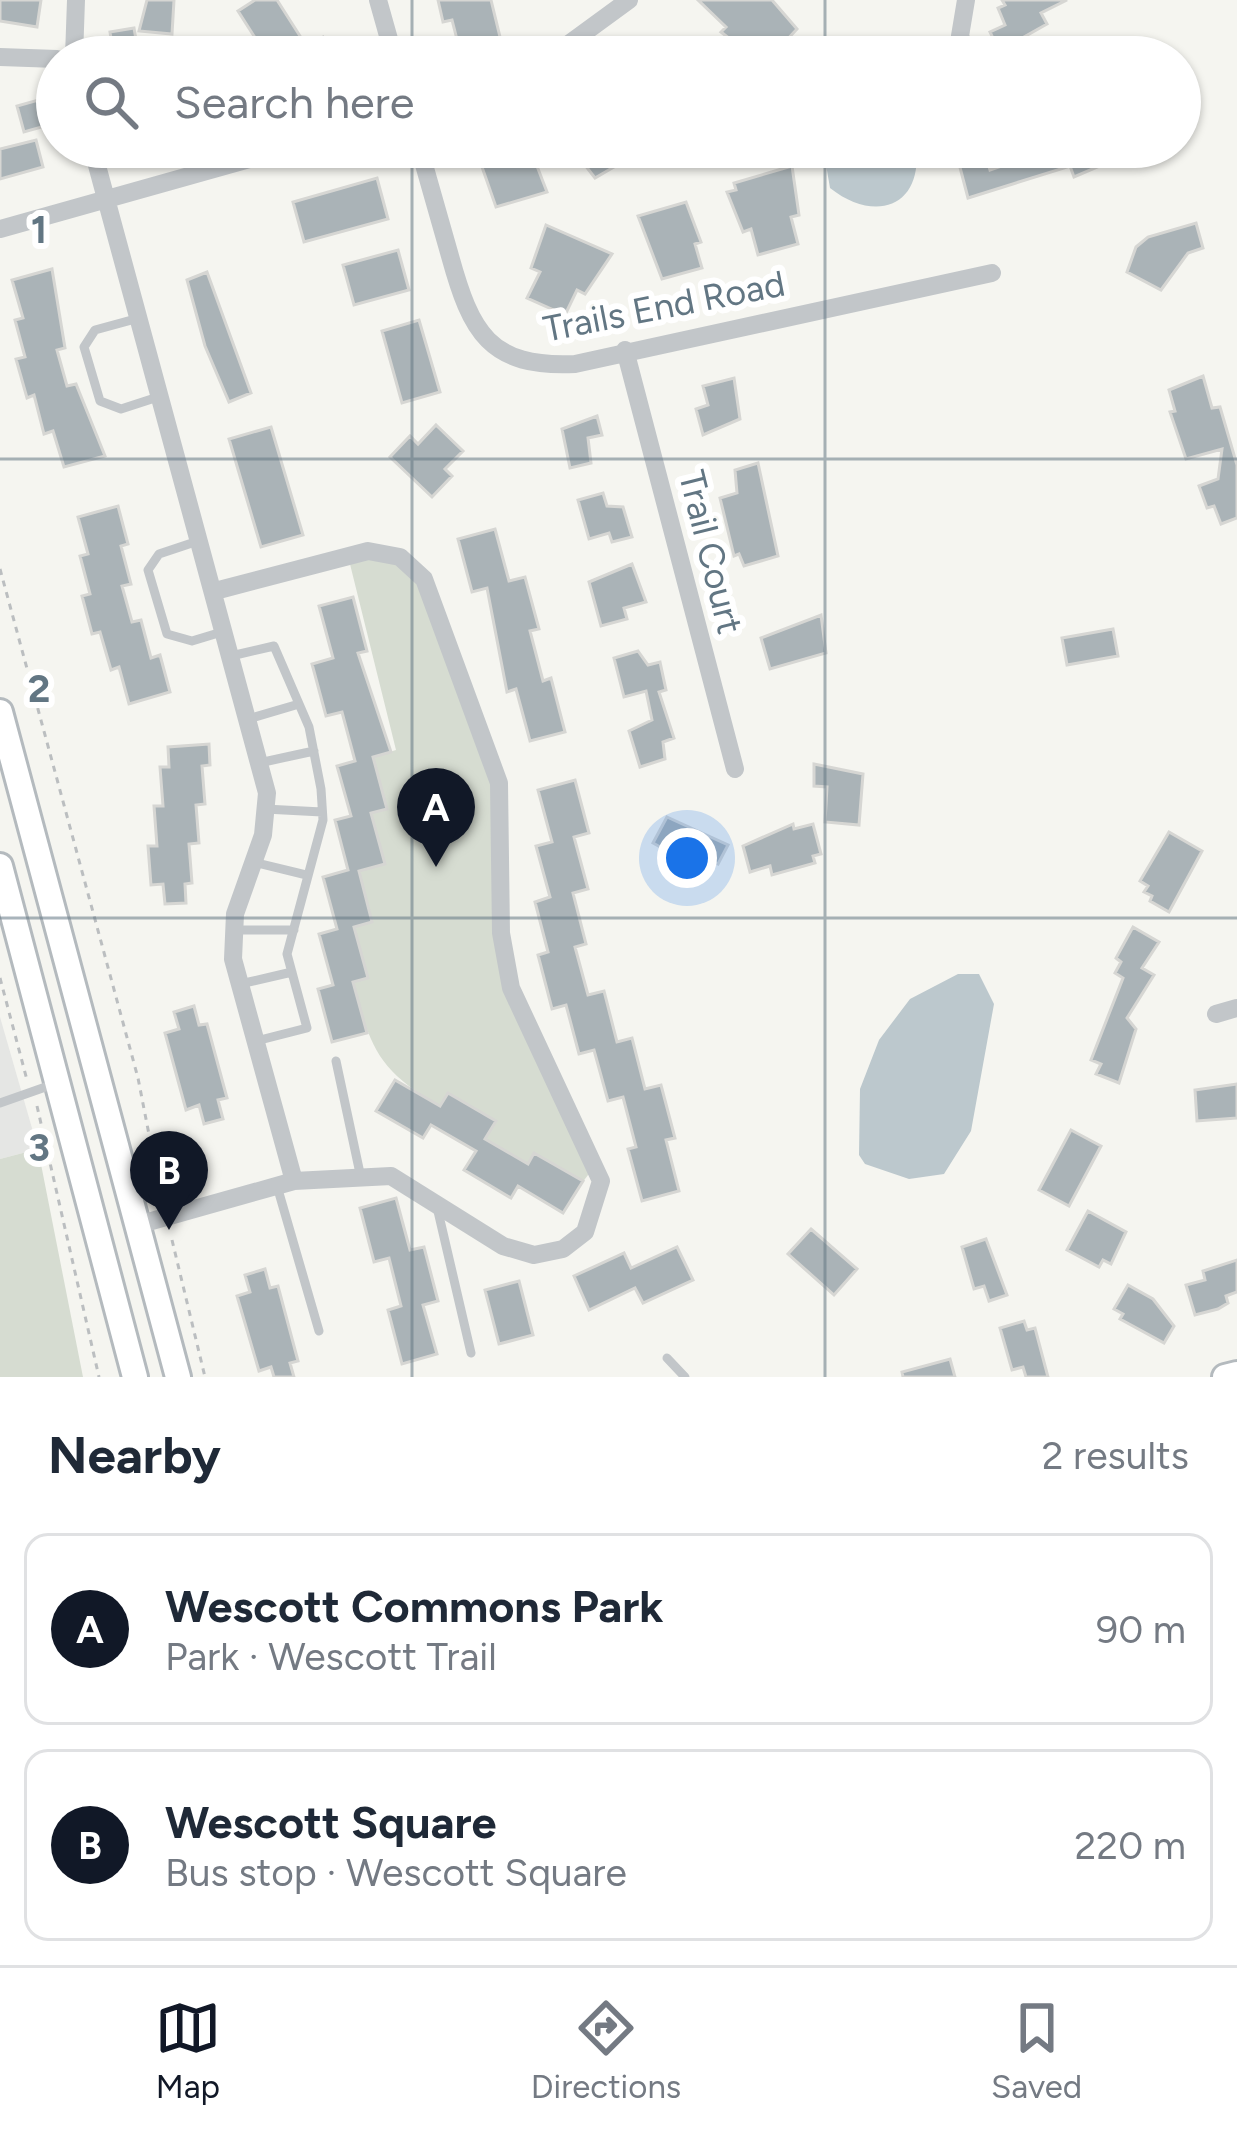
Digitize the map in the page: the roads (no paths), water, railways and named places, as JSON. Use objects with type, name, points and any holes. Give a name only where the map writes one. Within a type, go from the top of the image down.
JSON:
[{"type":"main road","points":[[0,712],[141,1224],[178,1377]]},
{"type":"main road","points":[[0,866],[135,1377]]},
{"type":"main road","points":[[1226,1377],[1237,1373]]},
{"type":"street","points":[[75,36],[76,0]]},
{"type":"street","points":[[378,0],[388,36]]},
{"type":"street","points":[[580,36],[629,0]]},
{"type":"street","points":[[960,36],[966,0]]},
{"type":"street","points":[[0,57],[36,58]]},
{"type":"street","points":[[98,168],[260,763],[265,809],[234,930],[239,984],[286,1184]]},
{"type":"street","points":[[0,229],[215,168]]},
{"type":"street","name":"Trails End Road","points":[[425,168],[466,316],[496,350],[533,366],[575,364],[992,273]]},
{"type":"street","name":"Trail Court","points":[[625,350],[735,769]]},
{"type":"street","points":[[141,1224],[286,1184],[391,1176],[503,1246],[534,1255],[563,1249],[585,1232],[601,1181],[511,988],[501,933],[499,783],[424,579],[400,557],[368,551],[214,591]]},
{"type":"street","points":[[1216,1014],[1237,1008]]},
{"type":"lane","points":[[139,318],[95,330],[84,347],[100,401],[121,409],[161,396]]},
{"type":"lane","points":[[201,540],[159,554],[148,570],[167,634],[192,641],[225,632]]},
{"type":"lane","points":[[231,656],[274,646],[314,752],[322,812],[287,955],[307,1028],[255,1042]]},
{"type":"lane","points":[[248,719],[299,704]]},
{"type":"lane","points":[[260,763],[314,752]]},
{"type":"lane","points":[[265,809],[322,812]]},
{"type":"lane","points":[[253,862],[307,875]]},
{"type":"lane","points":[[234,930],[294,930]]},
{"type":"lane","points":[[239,984],[292,972]]},
{"type":"lane","points":[[336,1060],[361,1178]]},
{"type":"lane","points":[[0,1103],[59,1082]]},
{"type":"lane","points":[[286,1184],[319,1330]]},
{"type":"lane","points":[[437,1205],[471,1353]]},
{"type":"lane","points":[[667,1358],[685,1377]]},
{"type":"place","name":"Wescott Commons Park","points":[[436,867]]},
{"type":"place","name":"Wescott Square","points":[[169,1230]]}]
